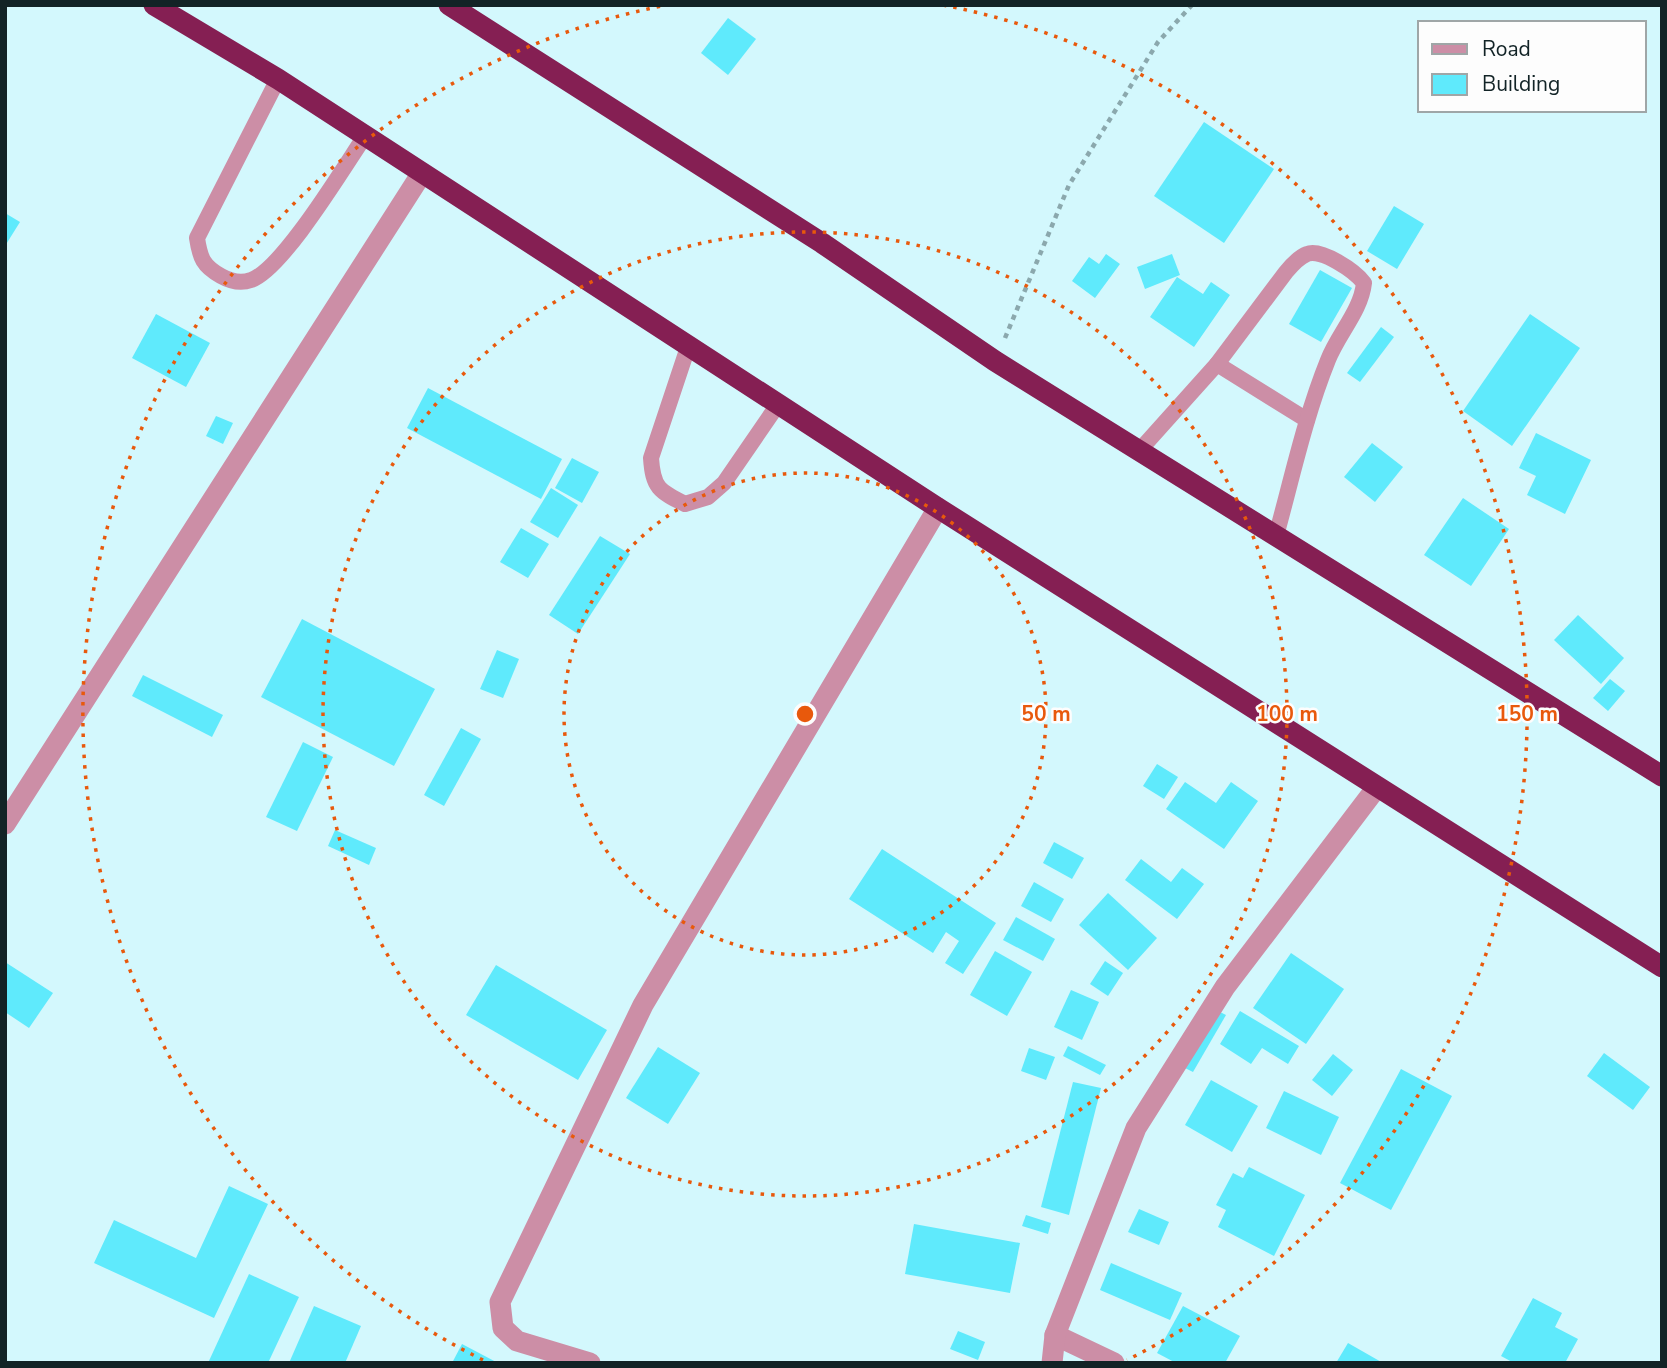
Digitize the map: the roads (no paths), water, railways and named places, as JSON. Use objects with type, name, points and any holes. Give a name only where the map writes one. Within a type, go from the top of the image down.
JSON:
[{"type":"highway","points":[[154,5],[278,79],[939,508],[1662,967]]},
{"type":"highway","points":[[449,5],[822,243],[995,361],[1661,775]]},
{"type":"street","points":[[5,824],[422,173]]},
{"type":"street","points":[[590,1363],[517,1341],[503,1328],[500,1302],[643,1005],[939,508]]},
{"type":"street","points":[[1052,1363],[1055,1335],[1136,1128],[1225,987],[1377,787]]},
{"type":"street","points":[[1055,1335],[1114,1363]]},
{"type":"lane","points":[[278,79],[197,238],[200,257],[206,268],[232,282],[252,280],[270,267],[298,234],[365,136]]},
{"type":"lane","points":[[1139,451],[1217,364],[1286,272],[1306,254],[1315,253],[1351,269],[1364,283],[1362,296],[1328,359],[1307,420],[1276,536]]},
{"type":"lane","points":[[689,344],[652,458],[652,478],[661,492],[685,503],[708,498],[724,483],[779,403]]},
{"type":"lane","points":[[1217,364],[1307,420]]}]
